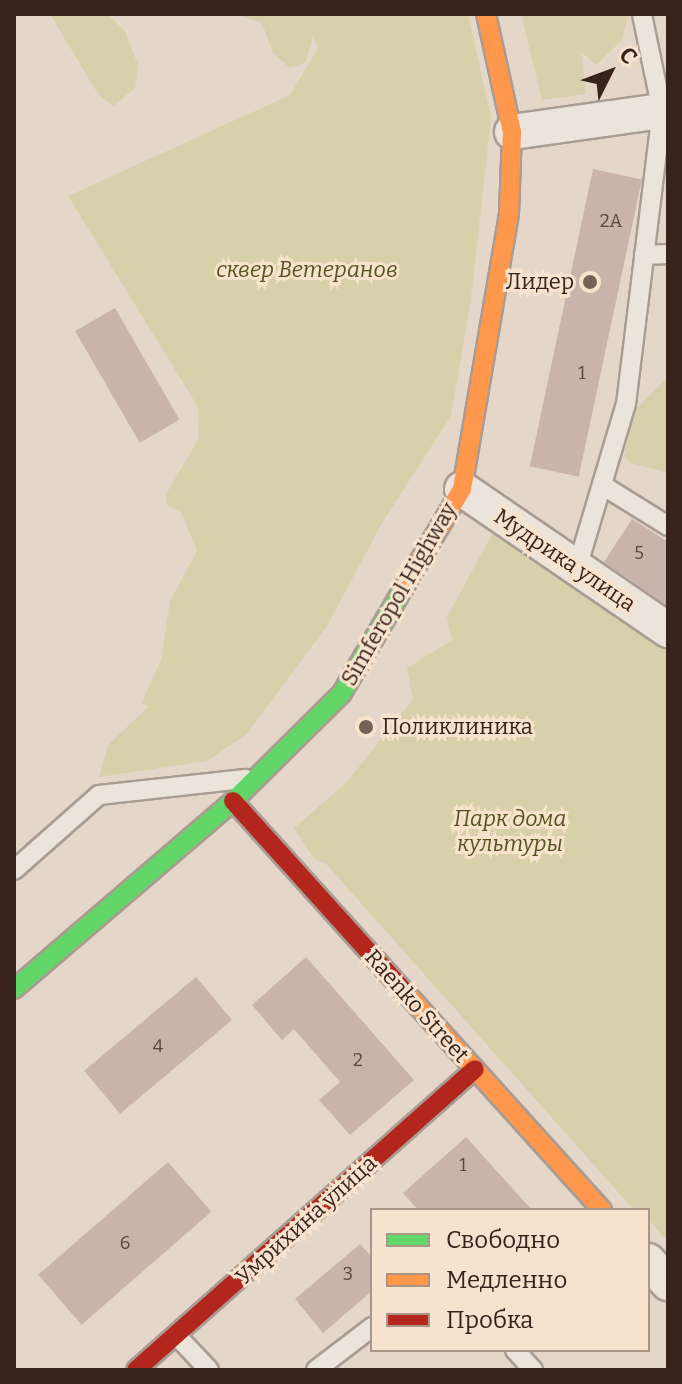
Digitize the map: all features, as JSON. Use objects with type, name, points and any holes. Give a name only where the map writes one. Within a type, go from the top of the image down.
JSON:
[{"type":"main road","name":"Simferopol Highway","points":[[14,989],[233,801],[342,693],[462,489],[509,214],[512,132],[486,14]]},
{"type":"main road","name":"Raenko Street","points":[[233,801],[600,1208]]},
{"type":"main road","name":"Умрихина улица","points":[[136,1370],[475,1069]]},
{"type":"street","points":[[512,132],[665,111]]},
{"type":"street","name":"Мудрика улица","points":[[462,489],[668,630]]},
{"type":"street","points":[[650,1263],[668,1283]]},
{"type":"lane","points":[[577,568],[626,404],[665,111],[642,14]]},
{"type":"lane","points":[[644,255],[668,254]]},
{"type":"lane","points":[[602,485],[668,526]]},
{"type":"lane","points":[[14,870],[99,795],[256,778]]},
{"type":"lane","points":[[316,1370],[370,1329]]},
{"type":"lane","points":[[176,1335],[209,1370]]},
{"type":"lane","points":[[517,1352],[533,1370]]},
{"type":"green space","points":[[50,14],[107,14],[125,31],[138,65],[135,88],[113,106],[98,94]]},
{"type":"green space","name":"сквер Ветеранов","points":[[235,14],[468,14],[491,118],[471,298],[451,416],[382,523],[327,626],[247,734],[207,761],[99,777],[108,745],[149,706],[141,704],[161,660],[170,601],[197,551],[181,512],[167,505],[166,494],[199,438],[198,407],[68,196],[290,95],[318,48],[313,36],[306,62],[290,68],[273,53],[262,23]]},
{"type":"green space","points":[[521,14],[629,14],[621,41],[596,65],[581,52],[586,94],[542,100]]},
{"type":"green space","points":[[668,377],[668,473],[630,463],[624,455],[634,411]]},
{"type":"green space","name":"Парк дома культуры","points":[[505,525],[668,633],[668,1242],[650,1221],[650,1208],[632,1208],[326,864],[314,859],[294,828],[346,783],[413,699],[407,668],[452,640],[447,617],[491,536]]},
{"type":"building","points":[[593,169],[642,179],[579,477],[530,466]]},
{"type":"building","points":[[115,308],[180,420],[140,443],[75,331]]},
{"type":"building","points":[[632,519],[668,542],[668,606],[604,562]]},
{"type":"building","points":[[306,957],[414,1080],[350,1135],[319,1100],[340,1082],[294,1029],[282,1040],[252,1005]]},
{"type":"building","points":[[196,977],[232,1020],[120,1114],[84,1071]]},
{"type":"building","points":[[466,1137],[530,1208],[416,1208],[403,1193]]},
{"type":"building","points":[[168,1162],[211,1212],[81,1325],[38,1275]]},
{"type":"building","points":[[360,1244],[370,1255],[370,1293],[323,1333],[295,1299]]},
{"type":"traffic: fast","points":[[14,989],[233,801],[342,693],[407,582]]},
{"type":"traffic: slow","points":[[407,582],[462,489],[509,214],[512,132],[486,14]]},
{"type":"traffic: slow","points":[[405,992],[600,1208]]},
{"type":"traffic: jam","points":[[233,801],[405,992]]},
{"type":"traffic: jam","points":[[136,1370],[475,1069]]},
{"type":"place","name":"Лидер","points":[[590,282]]},
{"type":"place","name":"Поликлиника","points":[[366,727]]}]
